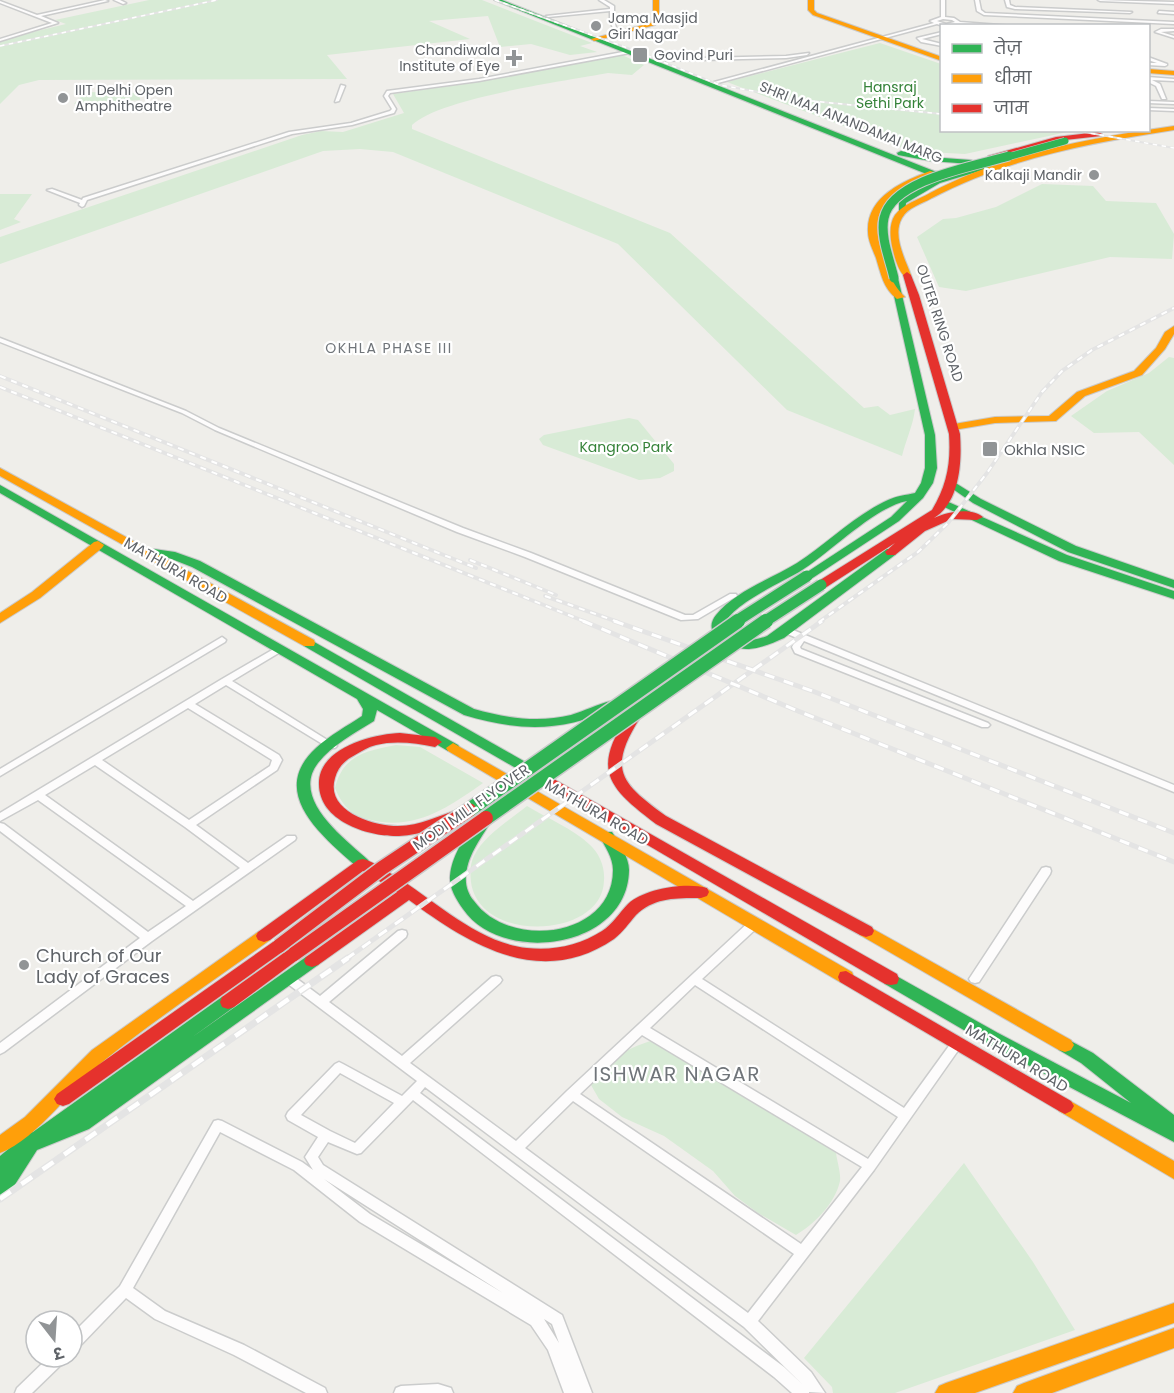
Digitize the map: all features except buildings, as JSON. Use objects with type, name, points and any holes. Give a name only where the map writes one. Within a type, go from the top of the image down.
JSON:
[{"type":"main road","points":[[486,0],[582,38],[613,43],[874,154],[971,162],[1003,158],[1056,139],[1112,132]]},
{"type":"main road","name":"SHRI MAA ANANDAMAI MARG","points":[[497,0],[613,43],[664,59],[942,174]]},
{"type":"main road","name":"SHRI MAA ANANDAMAI MARG","points":[[507,0],[613,43]]},
{"type":"main road","points":[[613,43],[653,24],[656,18],[656,0]]},
{"type":"main road","points":[[613,43],[615,37],[661,25],[664,20],[663,0]]},
{"type":"main road","points":[[811,0],[811,10],[815,15],[887,40],[938,53]]},
{"type":"main road","points":[[1150,71],[1174,73]]},
{"type":"main road","points":[[1150,128],[1174,126]]},
{"type":"main road","points":[[1150,130],[1174,126]]},
{"type":"main road","points":[[899,186],[1003,158],[1140,132]]},
{"type":"main road","points":[[900,297],[883,245],[882,231],[888,205],[897,196],[909,187],[928,179],[1098,134]]},
{"type":"main road","points":[[902,211],[934,192],[959,182],[1082,142]]},
{"type":"main road","points":[[896,155],[903,178],[899,186],[881,202],[872,227],[892,292],[900,297]]},
{"type":"main road","points":[[902,211],[902,202],[937,181],[942,174],[971,162]]},
{"type":"main road","points":[[899,186],[909,188],[916,193]]},
{"type":"main road","name":"OUTER RING ROAD","points":[[902,211],[894,238],[921,310],[932,358],[948,401],[954,427],[956,444],[954,485],[938,513]]},
{"type":"main road","name":"OUTER RING ROAD","points":[[900,297],[929,426],[930,471],[919,496]]},
{"type":"main road","points":[[954,427],[995,420],[1052,419],[1081,394],[1125,380],[1138,373],[1160,349],[1168,334],[1174,329]]},
{"type":"main road","name":"MATHURA ROAD","points":[[0,471],[141,552],[330,654],[531,773],[992,1038],[1174,1134]]},
{"type":"main road","points":[[954,485],[976,501],[1072,549],[1174,584]]},
{"type":"main road","name":"MATHURA ROAD","points":[[0,488],[607,836],[1174,1171]]},
{"type":"main road","points":[[919,496],[894,501],[801,565],[753,594],[721,617],[717,624],[718,631],[723,637],[742,645],[765,644],[788,631],[921,529],[938,513],[978,517],[1063,558],[1174,596]]},
{"type":"main road","name":"MODI MILL FLYOVER","points":[[31,1122],[279,946],[382,868],[469,810],[731,625],[885,525],[919,496]]},
{"type":"main road","points":[[938,513],[978,517]]},
{"type":"main road","name":"MODI MILL FLYOVER","points":[[0,1166],[369,899],[753,629],[938,513]]},
{"type":"main road","points":[[0,619],[36,594],[98,544]]},
{"type":"main road","points":[[141,552],[171,555],[196,564],[469,712],[494,721],[534,726],[563,724],[601,710],[638,690]]},
{"type":"main road","points":[[362,696],[372,713],[369,718],[308,765],[301,779],[302,794],[311,813],[363,864],[409,891],[486,944],[509,951],[534,954],[566,951],[595,942],[614,930],[636,906],[649,899],[666,894],[701,892]]},
{"type":"main road","points":[[644,706],[621,732],[613,756],[619,782],[639,805],[661,820],[843,918],[1087,1058],[1174,1126]]},
{"type":"main road","points":[[445,743],[398,738],[368,743],[339,760],[328,776],[326,785],[328,802],[340,817],[360,827],[385,831],[411,829],[469,810]]},
{"type":"main road","points":[[486,818],[463,859],[458,885],[461,898],[474,915],[494,929],[510,935],[548,938],[575,932],[598,920],[610,909],[619,890],[621,870],[607,836]]},
{"type":"main road","points":[[0,1145],[31,1122],[98,1055],[363,864]]},
{"type":"main road","points":[[0,1191],[33,1140],[59,1135],[84,1124],[409,891]]},
{"type":"main road","points":[[946,1393],[1174,1313]]},
{"type":"main road","points":[[1024,1393],[1174,1338]]},
{"type":"street","points":[[36,16],[105,0],[124,3]]},
{"type":"street","points":[[50,190],[83,204],[89,198],[291,133],[352,124],[393,111],[386,96],[389,92],[479,80],[613,43],[611,5],[601,0]]},
{"type":"street","points":[[943,0],[943,18]]},
{"type":"street","points":[[977,0],[980,11],[984,14],[1174,23]]},
{"type":"street","points":[[1007,0],[1010,7],[1130,12]]},
{"type":"street","points":[[1100,0],[1171,2]]},
{"type":"street","points":[[1126,1],[1133,21]]},
{"type":"street","points":[[0,2],[57,24],[0,40]]},
{"type":"street","points":[[76,3],[84,6]]},
{"type":"street","points":[[1155,3],[1166,29]]},
{"type":"street","points":[[1054,9],[1057,17]]},
{"type":"street","points":[[548,16],[612,10]]},
{"type":"street","points":[[1159,12],[1174,13]]},
{"type":"street","points":[[935,24],[934,20],[943,18],[959,23],[980,24]]},
{"type":"street","points":[[1068,18],[1070,24]]},
{"type":"street","points":[[955,24],[959,23]]},
{"type":"street","points":[[664,59],[786,57],[887,40],[935,24],[940,25]]},
{"type":"street","points":[[1150,32],[1174,30]]},
{"type":"street","points":[[1157,32],[1173,38]]},
{"type":"street","points":[[938,53],[919,38],[940,33]]},
{"type":"street","points":[[860,43],[887,40]]},
{"type":"street","points":[[720,81],[812,58],[850,45]]},
{"type":"street","points":[[1150,58],[1165,65],[1150,64]]},
{"type":"street","points":[[1150,79],[1174,80]]},
{"type":"street","points":[[1150,80],[1158,85],[1164,98]]},
{"type":"street","points":[[1158,85],[1174,80]]},
{"type":"street","points":[[337,101],[343,86]]},
{"type":"street","points":[[1150,99],[1174,99]]},
{"type":"street","points":[[1150,99],[1174,103]]},
{"type":"street","points":[[1150,109],[1174,110]]},
{"type":"street","points":[[0,340],[184,412],[217,429],[460,530],[528,555],[676,616],[695,617],[733,596]]},
{"type":"street","points":[[788,631],[1174,789]]},
{"type":"street","points":[[802,637],[796,647],[798,651],[983,724],[991,713]]},
{"type":"street","points":[[0,773],[222,640]]},
{"type":"street","points":[[0,818],[279,649]]},
{"type":"street","points":[[225,681],[332,746]]},
{"type":"street","points":[[189,704],[276,757],[277,760],[274,768],[189,825]]},
{"type":"street","points":[[95,760],[247,868]]},
{"type":"street","points":[[38,795],[193,906]]},
{"type":"street","points":[[0,826],[148,939]]},
{"type":"street","points":[[0,1049],[193,906],[291,838]]},
{"type":"street","points":[[975,979],[1046,871]]},
{"type":"street","points":[[518,1147],[571,1094],[754,923]]},
{"type":"street","points":[[320,1002],[402,934]]},
{"type":"street","points":[[288,978],[518,1147],[566,1186],[749,1322],[806,1377],[818,1393]]},
{"type":"street","points":[[402,1063],[496,980]]},
{"type":"street","points":[[695,980],[906,1116]]},
{"type":"street","points":[[642,1029],[870,1166]]},
{"type":"street","points":[[749,1322],[870,1166],[958,1042]]},
{"type":"street","points":[[425,1080],[407,1098],[357,1149],[292,1116],[339,1067],[407,1098],[779,1372],[802,1393]]},
{"type":"street","points":[[571,1094],[802,1252]]},
{"type":"street","points":[[84,1332],[125,1290],[218,1125],[298,1166],[366,1218],[536,1320],[546,1330],[571,1393]]},
{"type":"street","points":[[326,1135],[311,1157],[319,1169],[557,1320],[585,1393]]},
{"type":"street","points":[[125,1290],[160,1315],[239,1350],[320,1393]]},
{"type":"street","points":[[22,1393],[47,1369]]},
{"type":"street","points":[[401,1393],[438,1391],[446,1393]]},
{"type":"green space","points":[[149,0],[482,0],[592,43],[580,46],[597,52],[570,55],[531,44],[500,47],[488,16],[429,21],[470,39],[327,55],[347,79],[39,80],[19,85],[0,104],[0,40],[66,24],[55,20]]},
{"type":"green space","name":"Hansraj Sethi Park","points":[[880,43],[940,64],[940,132],[1067,132],[965,154],[910,151],[727,82]]},
{"type":"green space","points":[[622,55],[644,65],[632,75],[608,73],[475,99],[427,115],[412,125],[412,129],[670,233],[864,408],[878,406],[890,415],[915,409],[902,456],[787,410],[618,244],[393,152],[360,149],[323,151],[0,264],[0,237],[302,135],[321,131],[343,132],[404,113],[393,94],[471,83]]},
{"type":"green space","points":[[85,92],[140,93],[140,100],[74,104]]},
{"type":"green space","points":[[1042,184],[1093,186],[1106,201],[1156,203],[1174,234],[1172,259],[1110,257],[966,291],[939,287],[917,237],[943,219],[956,218],[996,207]]},
{"type":"green space","points":[[0,194],[32,194],[14,219],[21,222],[0,230]]},
{"type":"green space","points":[[1169,357],[1174,358],[1174,465],[1139,432],[1094,433],[1071,416],[1107,391],[1149,373]]},
{"type":"green space","name":"Kangroo Park","points":[[629,418],[638,420],[674,464],[674,471],[660,478],[639,480],[543,445],[539,439],[544,435]]},
{"type":"green space","points":[[396,745],[420,747],[483,783],[444,808],[417,819],[387,823],[353,813],[341,800],[335,788],[344,768],[357,756]]},
{"type":"green space","points":[[527,806],[583,839],[599,856],[603,866],[604,881],[598,900],[584,914],[563,923],[540,927],[516,924],[495,916],[479,902],[471,882],[472,862],[478,848],[505,822]]},
{"type":"green space","points":[[654,1040],[771,1109],[836,1153],[840,1181],[834,1198],[810,1225],[796,1235],[758,1213],[735,1196],[713,1171],[664,1136],[622,1117],[599,1099],[591,1085],[605,1068],[618,1056],[633,1047]]},
{"type":"green space","points":[[964,1163],[1033,1262],[1075,1330],[895,1393],[833,1393],[832,1387],[804,1358]]},
{"type":"railway","points":[[0,46],[217,0]]},
{"type":"railway","points":[[495,0],[636,51],[720,85],[802,100],[940,114]]},
{"type":"railway","points":[[1084,132],[1174,148]]},
{"type":"railway","points":[[819,622],[918,552],[948,523],[987,473],[1042,392],[1062,371],[1092,350],[1174,308]]},
{"type":"railway","points":[[0,376],[476,568]]},
{"type":"railway","points":[[0,387],[586,622]]},
{"type":"railway","points":[[470,560],[556,595]]},
{"type":"railway","points":[[545,596],[618,622]]},
{"type":"railway","points":[[583,621],[733,684]]},
{"type":"railway","points":[[614,621],[753,670]]},
{"type":"railway","points":[[753,670],[822,621]]},
{"type":"railway","points":[[733,684],[753,670]]},
{"type":"railway","points":[[753,670],[815,692],[1174,833]]},
{"type":"railway","points":[[346,959],[733,684]]},
{"type":"railway","points":[[733,684],[1174,862]]},
{"type":"railway","points":[[0,1199],[348,958]]},
{"type":"traffic: fast","points":[[497,0],[932,173],[950,177]]},
{"type":"traffic: fast","points":[[894,278],[883,231],[888,207],[897,197],[928,179],[1065,141]]},
{"type":"traffic: fast","points":[[901,153],[930,159],[971,162]]},
{"type":"traffic: fast","points":[[902,211],[902,202],[937,181],[1009,161]]},
{"type":"traffic: fast","points":[[807,576],[895,519],[919,496],[927,483],[931,468],[930,435],[894,278]]},
{"type":"traffic: fast","points":[[954,485],[977,501],[1072,549],[1174,584]]},
{"type":"traffic: fast","points":[[0,488],[453,748]]},
{"type":"traffic: fast","points":[[891,552],[772,639],[757,644],[743,645],[730,641],[717,628],[721,617],[737,603],[802,565],[869,516],[895,501],[919,496]]},
{"type":"traffic: fast","points":[[944,503],[1063,558],[1174,595]]},
{"type":"traffic: fast","points":[[154,553],[171,555],[196,564],[469,712],[488,718],[524,724],[541,724],[575,719],[611,705]]},
{"type":"traffic: fast","points":[[469,810],[731,625],[807,576]]},
{"type":"traffic: fast","points":[[486,818],[753,629],[821,585]]},
{"type":"traffic: fast","points":[[309,643],[545,779]]},
{"type":"traffic: fast","points":[[362,696],[370,709],[369,718],[320,752],[308,767],[303,781],[304,795],[319,822],[363,864]]},
{"type":"traffic: fast","points":[[486,818],[469,845],[459,867],[460,890],[477,918],[499,931],[525,937],[553,936],[580,929],[602,915],[617,896],[621,870],[607,836]]},
{"type":"traffic: fast","points":[[0,1191],[33,1140],[59,1135],[83,1124],[312,961]]},
{"type":"traffic: fast","points":[[891,979],[992,1038],[1174,1134]]},
{"type":"traffic: fast","points":[[0,1166],[228,1002]]},
{"type":"traffic: fast","points":[[1065,1045],[1087,1058],[1169,1122]]},
{"type":"traffic: slow","points":[[594,39],[653,24],[656,18],[656,0]]},
{"type":"traffic: slow","points":[[811,0],[811,10],[815,14],[940,58]]},
{"type":"traffic: slow","points":[[1150,71],[1174,73]]},
{"type":"traffic: slow","points":[[1150,132],[1174,128]]},
{"type":"traffic: slow","points":[[907,275],[898,251],[895,225],[898,217],[910,206],[951,185],[1012,161],[1110,138],[1148,132]]},
{"type":"traffic: slow","points":[[900,297],[892,290],[885,276],[873,237],[873,218],[877,208],[892,192],[933,173]]},
{"type":"traffic: slow","points":[[954,427],[995,420],[1052,419],[1081,394],[1138,373],[1160,349],[1168,334],[1174,329]]},
{"type":"traffic: slow","points":[[0,471],[309,643]]},
{"type":"traffic: slow","points":[[0,619],[36,595],[98,545]]},
{"type":"traffic: slow","points":[[453,748],[846,977]]},
{"type":"traffic: slow","points":[[866,931],[1065,1045]]},
{"type":"traffic: slow","points":[[0,1145],[31,1122],[98,1055],[264,936]]},
{"type":"traffic: slow","points":[[1065,1106],[1174,1171]]},
{"type":"traffic: slow","points":[[946,1393],[1174,1313]]},
{"type":"traffic: slow","points":[[1024,1393],[1174,1338]]},
{"type":"traffic: jam","points":[[992,156],[1056,139],[1098,134]]},
{"type":"traffic: jam","points":[[821,585],[936,512],[948,492],[954,473],[956,454],[950,415],[907,275]]},
{"type":"traffic: jam","points":[[891,552],[921,529],[950,515],[977,517]]},
{"type":"traffic: jam","points":[[633,718],[622,736],[614,764],[623,787],[633,798],[661,820],[866,931]]},
{"type":"traffic: jam","points":[[435,742],[409,738],[374,740],[343,755],[330,769],[326,784],[329,798],[339,811],[355,822],[375,829],[398,831],[414,829],[460,814]]},
{"type":"traffic: jam","points":[[545,779],[891,979]]},
{"type":"traffic: jam","points":[[279,946],[382,868],[469,810]]},
{"type":"traffic: jam","points":[[294,954],[486,818]]},
{"type":"traffic: jam","points":[[264,936],[363,864],[409,892],[312,961]]},
{"type":"traffic: jam","points":[[409,892],[478,938],[502,948],[526,954],[552,955],[578,949],[606,936],[635,907],[650,898],[666,894],[701,892]]},
{"type":"traffic: jam","points":[[63,1099],[279,946]]},
{"type":"traffic: jam","points":[[228,1002],[294,954]]},
{"type":"traffic: jam","points":[[846,977],[1065,1106]]},
{"type":"place","name":"Jama Masjid Giri Nagar","points":[[596,26]]},
{"type":"place","name":"Govind Puri","points":[[640,55]]},
{"type":"place","name":"Chandiwala Institute of Eye","points":[[514,58]]},
{"type":"place","name":"IIIT Delhi Open Amphitheatre","points":[[63,98]]},
{"type":"place","name":"Kalkaji Mandir","points":[[1094,175]]},
{"type":"place","name":"Okhla NSIC","points":[[990,449]]},
{"type":"place","name":"Church of Our Lady of Graces","points":[[24,965]]},
{"type":"district","name":"OKHLA PHASE III","points":[[389,348]]},
{"type":"district","name":"ISHWAR NAGAR","points":[[677,1074]]}]
